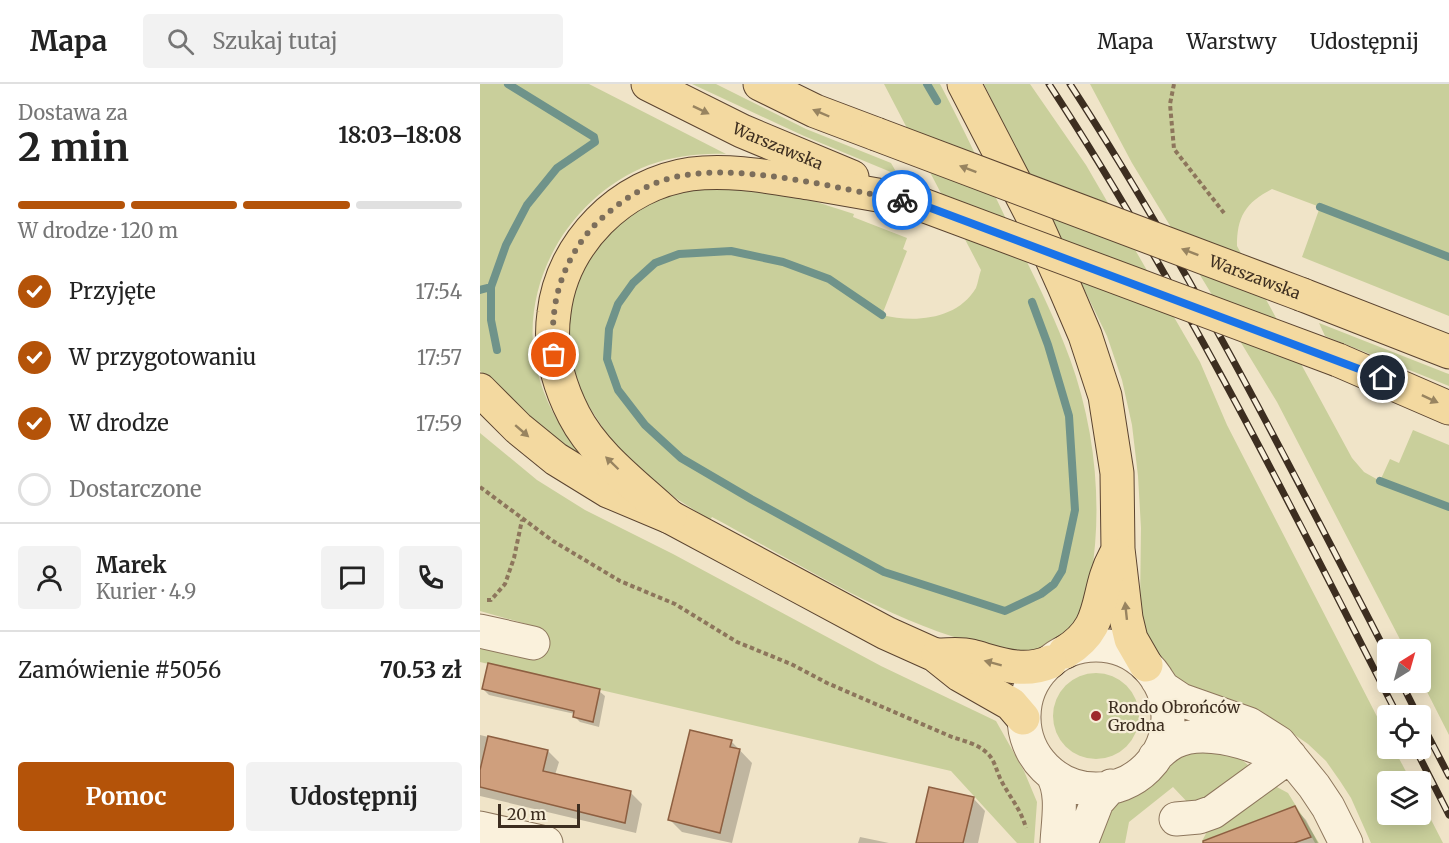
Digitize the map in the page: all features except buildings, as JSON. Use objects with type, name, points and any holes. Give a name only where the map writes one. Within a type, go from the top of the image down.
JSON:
[{"type":"main road","name":"Warszawska","points":[[648,84],[742,131],[912,201],[1338,360],[1449,408]]},
{"type":"main road","name":"Warszawska","points":[[760,84],[815,111],[1346,310],[1449,352]]},
{"type":"main road","points":[[964,84],[1034,219],[1088,345],[1105,396],[1117,473],[1118,549],[1129,634],[1152,672]]},
{"type":"main road","points":[[670,517],[590,439],[575,417],[559,376],[554,355],[553,315],[557,294],[565,273],[583,238],[628,197],[663,180],[692,174],[761,175],[912,201]]},
{"type":"main road","points":[[1346,310],[1449,340]]},
{"type":"main road","points":[[480,390],[518,428],[556,459],[608,490],[670,517],[886,633],[935,655],[960,675],[1011,704],[1023,718]]},
{"type":"main road","points":[[935,655],[970,656],[1019,668],[1040,666],[1057,657],[1082,641],[1089,632],[1097,613],[1107,570],[1118,549]]},
{"type":"street","points":[[480,631],[533,643]]},
{"type":"street","points":[[1042,839],[1058,794],[1057,783],[1052,774],[1034,755],[1026,737],[1023,718],[1027,693],[1030,686],[1057,657],[1092,645],[1108,646],[1131,654],[1152,672],[1163,687],[1181,700],[1229,715],[1259,728],[1279,743],[1290,760],[1314,786],[1328,807],[1346,843]]},
{"type":"street","points":[[1152,672],[1165,696],[1167,721],[1164,741],[1155,757]]},
{"type":"street","points":[[1052,774],[1082,787],[1098,789],[1111,786],[1138,775],[1172,743],[1181,739],[1198,737],[1246,744],[1290,760]]},
{"type":"street","points":[[1176,819],[1199,817],[1213,812],[1290,760]]},
{"type":"street","points":[[1081,843],[1097,802],[1111,786]]},
{"type":"street","points":[[480,828],[546,843]]},
{"type":"path","points":[[1174,84],[1170,104],[1174,149],[1224,213]]},
{"type":"path","points":[[480,487],[552,541],[620,581],[675,604],[737,642],[790,663],[827,683],[980,748],[993,761],[1004,786],[1023,816],[1042,839]]},
{"type":"path","points":[[480,602],[492,600],[505,584],[514,558],[522,520]]},
{"type":"green space","points":[[480,84],[589,84],[726,154],[668,159],[649,165],[619,180],[593,200],[571,224],[553,252],[540,282],[534,315],[533,348],[540,381],[552,411],[582,457],[529,416],[480,371]]},
{"type":"green space","points":[[692,84],[716,84],[806,129],[891,163],[898,175],[804,136]]},
{"type":"green space","points":[[884,84],[940,84],[1056,324],[1079,385],[1086,412],[1096,495],[1095,550],[1087,598],[1075,623],[1062,636],[1029,653],[1015,653],[961,639],[887,611],[712,517],[710,520],[645,475],[626,457],[608,436],[583,397],[575,378],[568,339],[571,301],[584,264],[619,220],[670,193],[725,186],[782,191],[854,214],[853,217],[907,238],[903,249],[907,251],[882,315],[908,319],[934,316],[958,307],[968,299],[976,288],[981,270]]},
{"type":"green space","points":[[984,84],[1030,84],[1086,165],[1200,362],[1227,425],[1377,717],[1377,759],[1399,759],[1406,771],[1377,771],[1377,825],[1431,825],[1431,820],[1443,843],[1371,843],[1351,798],[1326,761],[1308,744],[1269,717],[1249,707],[1179,682],[1145,635],[1140,606],[1141,528],[1132,425],[1122,380],[1107,336]]},
{"type":"green space","points":[[1090,84],[1449,84],[1449,316],[1302,257],[1320,207],[1272,189],[1255,200],[1244,212],[1237,236],[1237,246],[1352,458],[1364,472],[1380,481],[1390,459],[1399,463],[1413,430],[1449,445],[1449,735],[1428,693],[1431,693],[1431,639],[1400,639],[1277,402],[1132,163]]},
{"type":"green space","points":[[1319,323],[1449,374],[1449,386],[1325,336]]},
{"type":"green space","points":[[480,433],[537,480],[585,510],[673,554],[881,666],[996,721],[1024,771],[1037,802],[1034,843],[1017,843],[951,771],[480,662],[480,641],[531,653],[537,627],[480,611]]},
{"type":"green space","name":"Rondo Obrońców Grodna","points":[[1088,673],[1104,673],[1127,685],[1136,699],[1139,716],[1136,733],[1127,747],[1104,759],[1088,759],[1072,752],[1060,740],[1053,724],[1053,708],[1060,692],[1072,680]]},
{"type":"green space","points":[[1209,751],[1239,759],[1251,770],[1191,806],[1173,787],[1129,822],[1125,843],[1096,843],[1104,817],[1115,804],[1146,787],[1184,754]]},
{"type":"green space","points":[[1275,786],[1288,793],[1319,843],[1315,843],[1295,806],[1202,841],[1209,828]]},
{"type":"waterway","points":[[497,350],[491,320],[491,287],[506,245],[527,205],[557,168],[595,142],[594,137],[508,84]]},
{"type":"waterway","points":[[927,84],[937,101]]},
{"type":"waterway","points":[[1320,207],[1449,257]]},
{"type":"waterway","points":[[882,315],[829,279],[783,262],[731,251],[679,254],[655,263],[633,283],[618,304],[609,329],[607,359],[618,390],[645,425],[681,458],[884,572],[1005,611],[1041,594],[1054,584],[1062,571],[1075,510],[1069,416],[1048,345],[1032,302]]},
{"type":"waterway","points":[[480,290],[491,287]]},
{"type":"waterway","points":[[1380,481],[1449,507]]},
{"type":"railway","points":[[1049,84],[1143,237],[1232,395],[1392,705]]},
{"type":"railway","points":[[1070,84],[1114,153],[1197,294],[1379,639]]},
{"type":"railway","points":[[1406,693],[1412,705]]},
{"type":"railway","points":[[1431,741],[1449,776]]},
{"type":"railway","points":[[1421,759],[1449,815]]},
{"type":"way so far","points":[[554,355],[553,315],[557,294],[583,238],[628,197],[663,180],[692,174],[761,175],[902,200]]},
{"type":"place","name":"Rondo Obrońców Grodna","points":[[1096,716]]},
{"type":"route","points":[[902,200],[912,201],[1383,378]]}]
